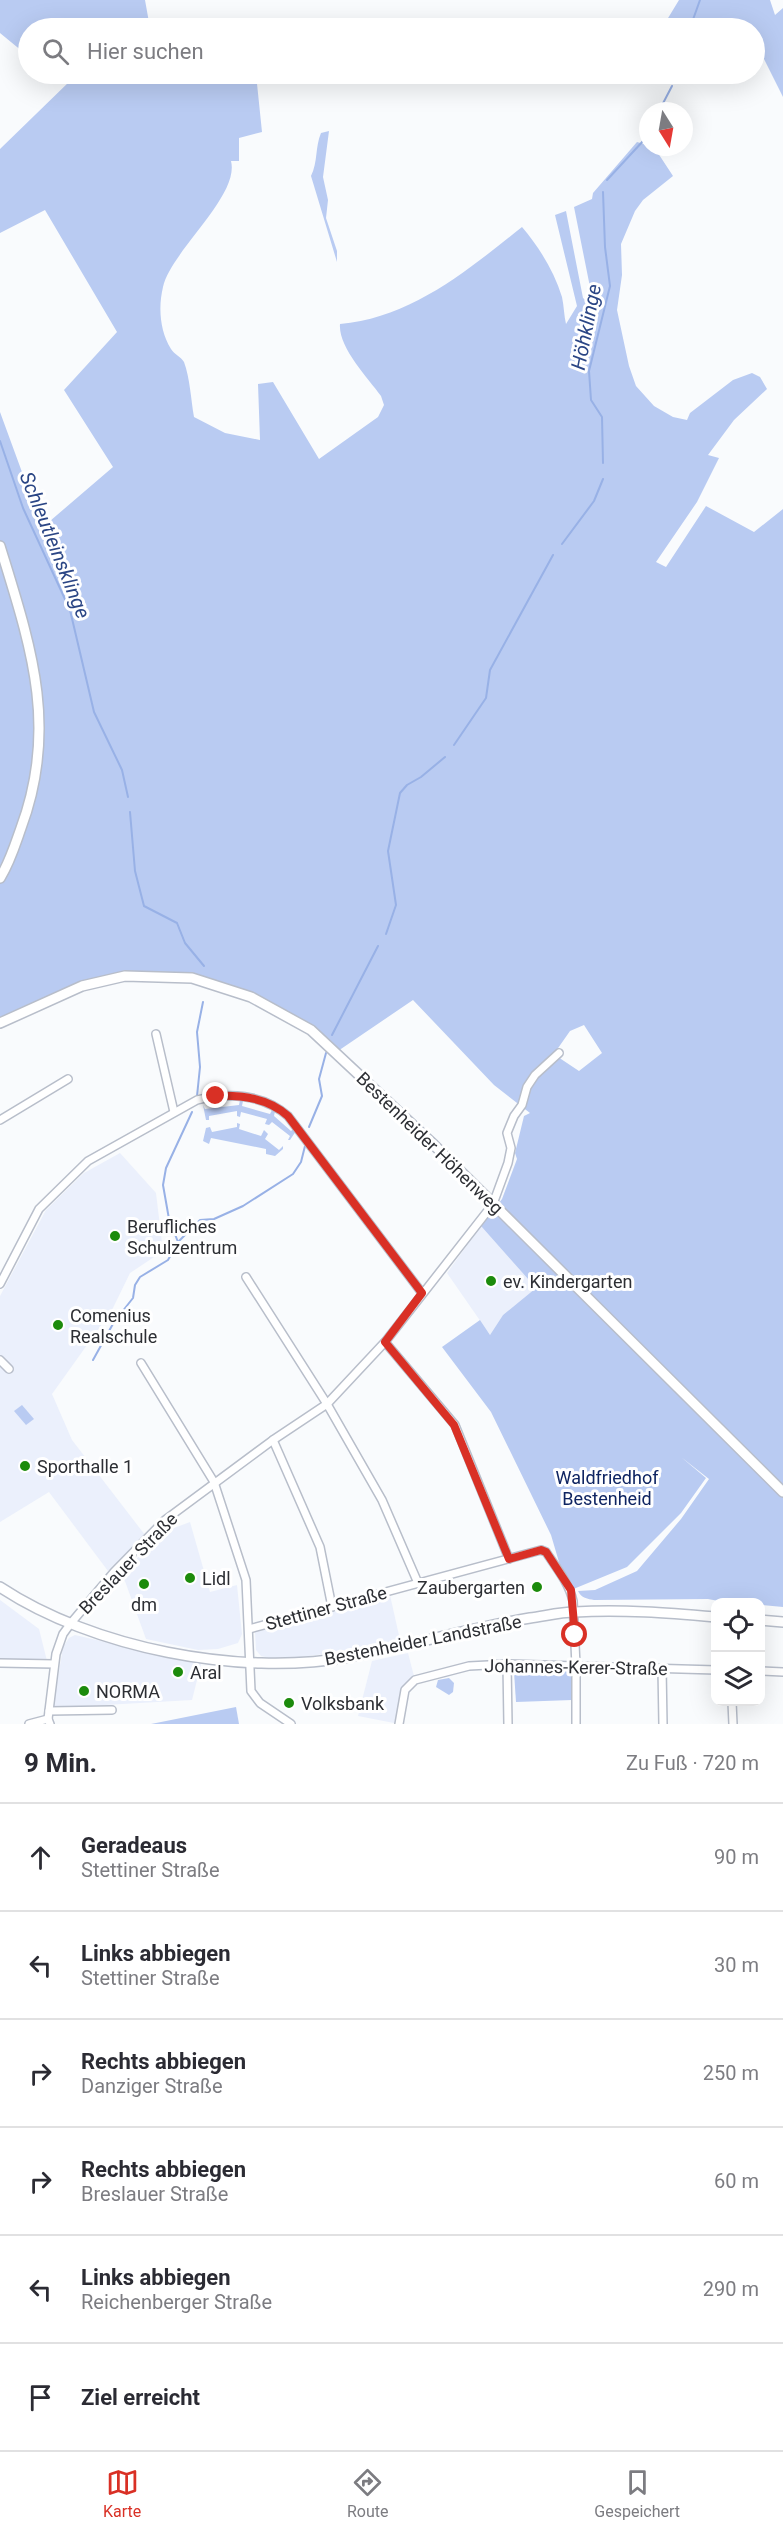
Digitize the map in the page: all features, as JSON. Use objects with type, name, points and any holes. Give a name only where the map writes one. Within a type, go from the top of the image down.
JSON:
[{"type":"street","points":[[0,546],[28,639],[40,719],[37,771],[27,811],[7,867],[0,878]]},
{"type":"street","name":"Bestenheider Höhenweg","points":[[0,1023],[82,986],[125,976],[192,978],[251,997],[311,1030],[434,1145],[783,1492]]},
{"type":"street","points":[[156,1034],[174,1112]]},
{"type":"street","name":"Breslauer Straße","points":[[49,1718],[54,1664],[59,1644],[70,1623],[158,1526],[214,1482],[327,1404],[385,1342],[494,1204],[508,1163],[511,1148],[507,1133],[514,1116],[522,1105],[527,1087],[535,1075],[559,1053]]},
{"type":"street","points":[[0,1120],[68,1079]]},
{"type":"street","points":[[0,1284],[39,1209],[88,1161],[197,1100],[244,1095],[283,1111],[422,1293]]},
{"type":"street","points":[[246,1277],[327,1404],[382,1500],[418,1583]]},
{"type":"street","points":[[385,1342],[454,1425],[509,1559]]},
{"type":"street","points":[[0,1360],[9,1369]]},
{"type":"street","points":[[141,1363],[214,1482],[246,1580],[249,1681],[255,1697],[291,1724]]},
{"type":"street","points":[[273,1440],[320,1547],[332,1607]]},
{"type":"street","name":"Stettiner Straße","points":[[249,1629],[541,1550],[546,1552],[571,1590],[574,1612]]},
{"type":"street","name":"Bestenheider Landstraße","points":[[0,1587],[70,1623],[134,1645],[184,1655],[249,1662],[345,1658],[479,1627],[574,1612],[711,1617]]},
{"type":"street","points":[[574,1612],[576,1724]]},
{"type":"street","points":[[765,1620],[783,1622]]},
{"type":"street","points":[[0,1663],[54,1664]]},
{"type":"street","points":[[507,1664],[508,1724]]},
{"type":"street","name":"Johannes-Kerer-Straße","points":[[399,1724],[405,1689],[415,1680],[469,1666],[507,1664],[711,1670]]},
{"type":"street","points":[[663,1668],[663,1724]]},
{"type":"street","points":[[765,1671],[783,1672]]},
{"type":"street","points":[[732,1706],[732,1724]]},
{"type":"street","points":[[29,1724],[49,1718],[112,1710]]},
{"type":"shaded area","points":[[120,1153],[156,1193],[163,1251],[130,1273],[112,1310],[52,1394],[72,1440],[145,1535],[108,1571],[49,1492],[0,1522],[0,1296],[46,1210],[84,1173]]},
{"type":"shaded area","name":"ev. Kindergarten","points":[[481,1226],[536,1288],[503,1315],[490,1335],[447,1273]]},
{"type":"shaded area","points":[[190,1522],[210,1592],[237,1585],[242,1634],[238,1643],[218,1649],[198,1650],[146,1639],[122,1573],[159,1537],[169,1530]]},
{"type":"shaded area","points":[[390,1595],[400,1640],[350,1651],[300,1657],[269,1658],[261,1656],[256,1650],[255,1632]]},
{"type":"shaded area","points":[[0,1600],[39,1629],[47,1661],[0,1661]]},
{"type":"shaded area","points":[[75,1635],[201,1664],[192,1700],[53,1708],[63,1647],[69,1638]]},
{"type":"shaded area","points":[[408,1653],[415,1680],[405,1690],[399,1724],[358,1716],[372,1661]]},
{"type":"green space","points":[[0,0],[145,0],[148,18],[18,18],[18,48],[0,33]]},
{"type":"green space","points":[[679,0],[770,0],[775,15],[783,8],[783,97],[765,61],[765,18],[668,18]]},
{"type":"green space","name":"Waldfriedhof Bestenheid","points":[[67,84],[257,84],[262,132],[239,138],[239,161],[231,161],[231,175],[225,190],[216,207],[178,257],[169,273],[161,295],[161,319],[167,342],[184,362],[194,417],[225,433],[260,440],[258,384],[273,382],[319,459],[378,417],[384,405],[381,396],[348,352],[340,324],[366,320],[415,302],[459,275],[522,227],[540,251],[555,278],[562,297],[566,324],[577,306],[555,215],[566,211],[583,298],[594,307],[574,207],[592,199],[593,193],[637,142],[639,143],[639,156],[660,156],[673,176],[643,200],[635,211],[621,244],[622,275],[617,310],[629,366],[636,386],[654,406],[673,417],[687,420],[690,413],[733,380],[752,373],[760,377],[767,389],[734,420],[708,455],[719,458],[697,502],[656,562],[666,567],[706,506],[754,532],[783,509],[783,1607],[765,1605],[765,1598],[594,1600],[585,1598],[579,1593],[578,1591],[595,1590],[637,1571],[681,1519],[709,1479],[681,1457],[706,1478],[681,1513],[627,1567],[571,1590],[564,1579],[551,1535],[491,1412],[442,1347],[480,1320],[490,1335],[503,1315],[536,1288],[481,1226],[502,1199],[517,1159],[515,1153],[524,1116],[530,1113],[494,1085],[413,1000],[335,1053],[311,1030],[251,997],[192,978],[125,976],[82,986],[0,1023],[0,412],[26,483],[50,521],[113,467],[64,390],[117,332],[45,210],[0,233],[0,149]],"holes":[[[584,1025],[602,1053],[579,1071],[558,1057],[556,1051],[570,1031]]]},
{"type":"green space","points":[[329,131],[323,177],[328,200],[326,218],[337,251],[337,262],[311,176],[321,133]]},
{"type":"green space","points":[[240,1100],[243,1101],[242,1106],[270,1114],[272,1110],[275,1111],[274,1116],[291,1131],[294,1128],[296,1131],[290,1140],[288,1140],[290,1136],[272,1122],[269,1125],[265,1124],[267,1119],[241,1112],[240,1117],[237,1116],[237,1111],[209,1116],[209,1120],[206,1120],[203,1105],[205,1109],[239,1105]]},
{"type":"green space","points":[[237,1123],[240,1124],[239,1129],[261,1136],[264,1130],[268,1134],[265,1139],[279,1150],[283,1146],[283,1149],[275,1156],[266,1154],[266,1149],[211,1138],[209,1144],[203,1141],[206,1128],[210,1127],[212,1132],[237,1127]]},
{"type":"green space","points":[[22,1405],[34,1419],[26,1425],[14,1411]]},
{"type":"green space","points":[[518,1668],[571,1671],[572,1700],[516,1702],[514,1672]]},
{"type":"green space","points":[[449,1678],[454,1683],[453,1692],[449,1695],[436,1687],[438,1680]]},
{"type":"green space","points":[[236,1707],[239,1724],[151,1724]]},
{"type":"waterway","name":"Höhklinge","points":[[694,18],[700,0]]},
{"type":"waterway","name":"Höhklinge","points":[[664,102],[672,86]]},
{"type":"waterway","name":"Höhklinge","points":[[607,180],[639,145]]},
{"type":"waterway","name":"Höhklinge","points":[[603,192],[605,247],[610,286],[589,371],[591,400],[602,417],[603,463]]},
{"type":"waterway","name":"Schleutleinsklinge","points":[[0,441],[23,508],[70,610],[94,712],[122,770],[128,797]]},
{"type":"waterway","name":"Höhklinge","points":[[562,544],[594,501],[603,479]]},
{"type":"waterway","name":"Höhklinge","points":[[454,745],[486,698],[490,670],[553,555]]},
{"type":"waterway","name":"Höhklinge","points":[[386,934],[396,905],[388,851],[400,793],[407,785],[421,777],[445,757]]},
{"type":"waterway","name":"Schleutleinsklinge","points":[[130,812],[135,871],[144,906],[177,923],[185,943],[204,966]]},
{"type":"waterway","name":"Höhklinge","points":[[332,1035],[378,946]]},
{"type":"waterway","name":"Schleutleinsklinge","points":[[197,1096],[200,1067],[197,1032],[203,1002]]},
{"type":"waterway","name":"Höhklinge","points":[[309,1127],[322,1096],[319,1079],[326,1053]]},
{"type":"waterway","name":"Schleutleinsklinge","points":[[178,1242],[169,1219],[163,1185],[166,1168],[192,1112]]},
{"type":"waterway","name":"Höhklinge","points":[[93,1360],[114,1322],[133,1298],[135,1285],[140,1277],[168,1260],[178,1242],[200,1220],[214,1219],[243,1206],[293,1174],[301,1162],[305,1146]]},
{"type":"place","name":"Berufliches Schulzentrum","points":[[115,1236]]},
{"type":"place","name":"ev. Kindergarten","points":[[491,1281]]},
{"type":"place","name":"Comenius Realschule","points":[[58,1325]]},
{"type":"place","name":"Sporthalle 1","points":[[25,1466]]},
{"type":"place","name":"Lidl","points":[[190,1578]]},
{"type":"place","name":"dm","points":[[144,1584]]},
{"type":"place","name":"Zaubergarten","points":[[537,1587]]},
{"type":"place","name":"Aral","points":[[178,1672]]},
{"type":"place","name":"NORMA","points":[[84,1691]]},
{"type":"place","name":"Volksbank","points":[[289,1703]]},
{"type":"route","points":[[216,1096],[244,1095],[283,1111],[422,1293],[385,1342],[454,1425],[509,1559],[541,1550],[546,1552],[564,1579],[571,1590],[575,1635]]}]
